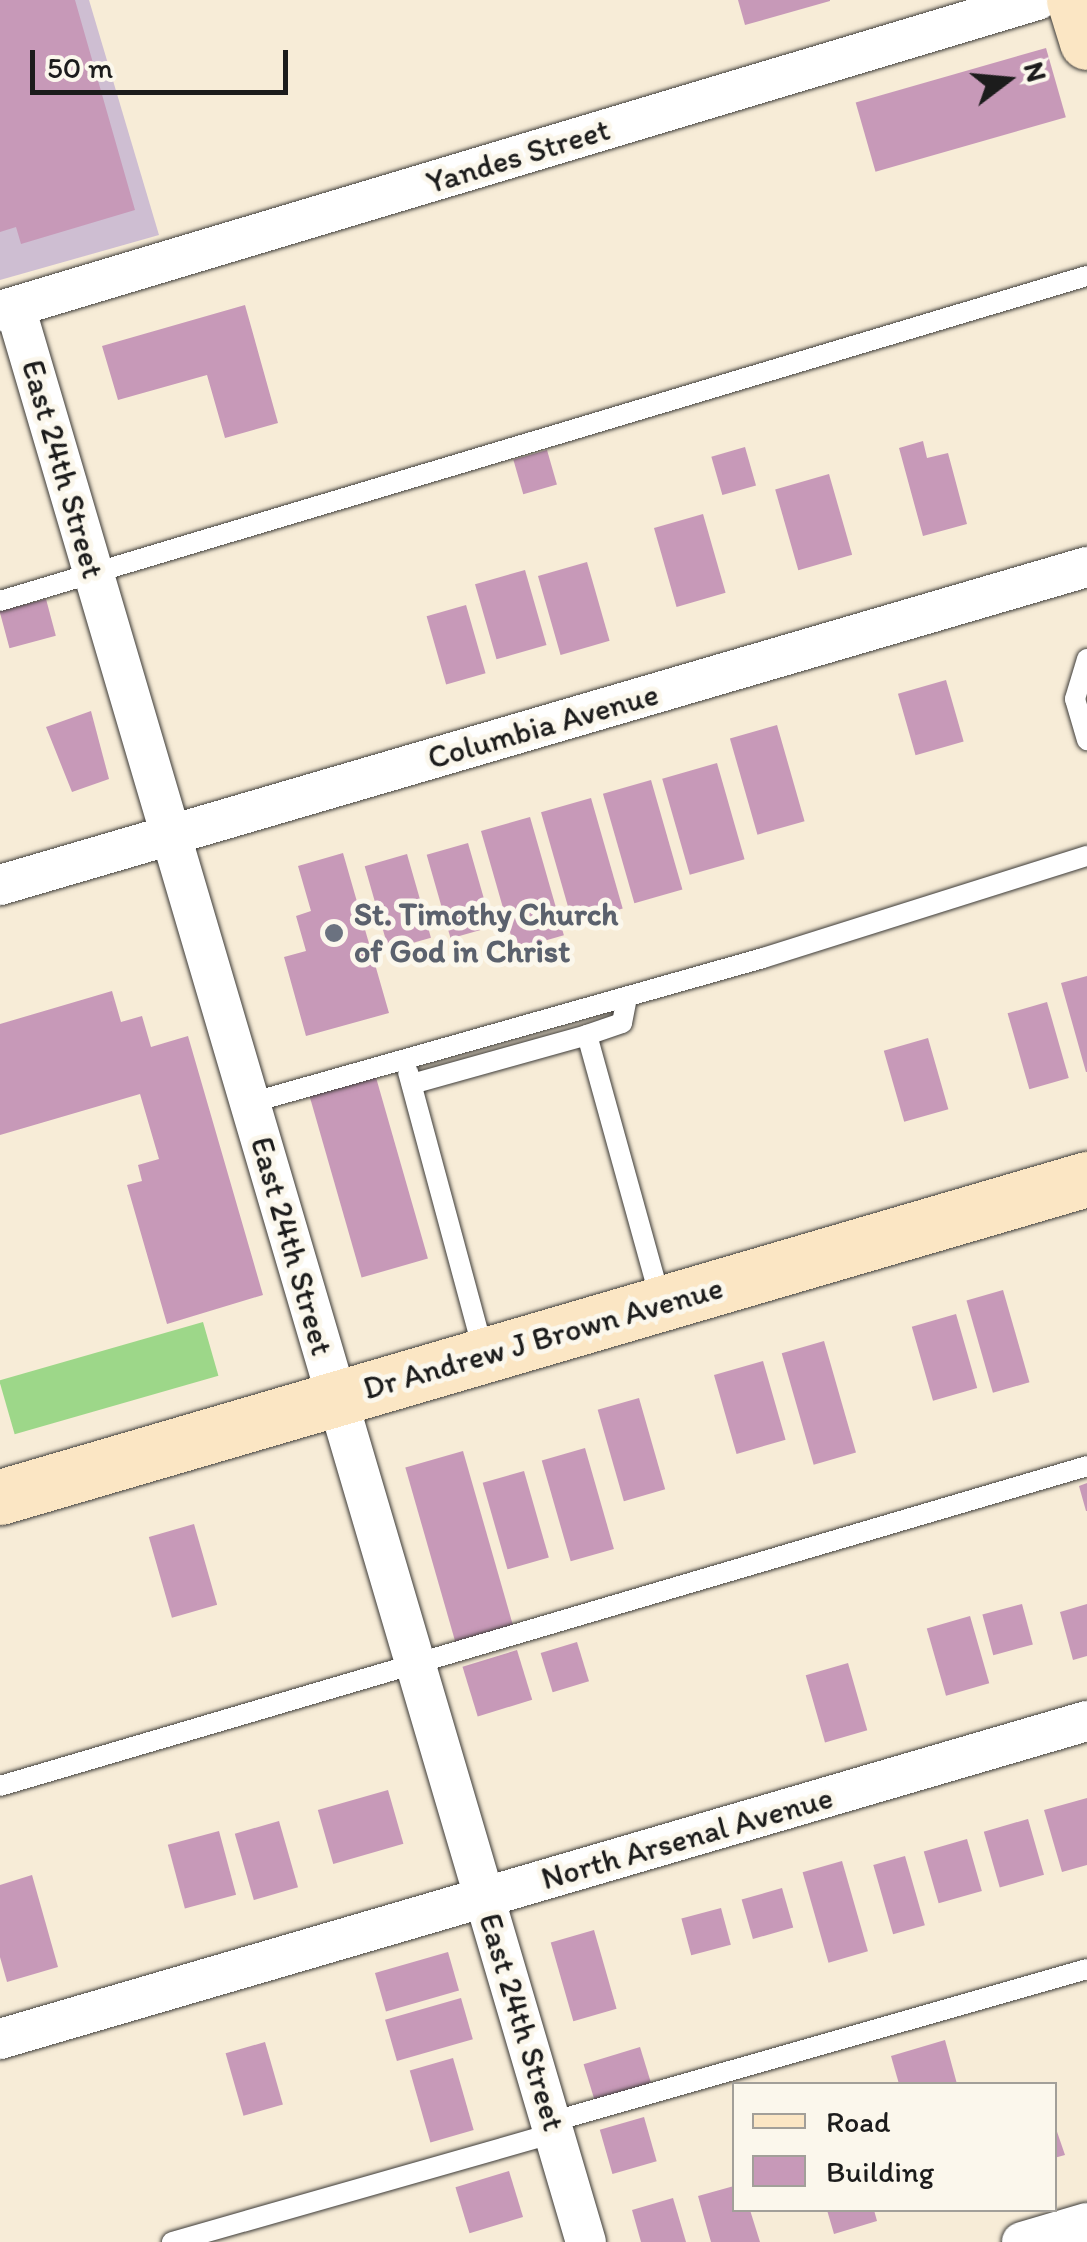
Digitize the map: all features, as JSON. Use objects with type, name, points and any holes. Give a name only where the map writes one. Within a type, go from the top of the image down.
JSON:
[{"type":"main road","points":[[1074,0],[1087,42]]},
{"type":"main road","name":"Dr Andrew J Brown Avenue","points":[[0,1497],[1087,1179]]},
{"type":"street","name":"Yandes Street","points":[[8,309],[1037,0]]},
{"type":"street","name":"East 24th Street","points":[[8,309],[94,574],[586,2242]]},
{"type":"street","name":"Columbia Avenue","points":[[0,885],[1086,573]]},
{"type":"street","name":"North Arsenal Avenue","points":[[0,2039],[1087,1721]]},
{"type":"street","points":[[1022,2242],[1087,2223]]},
{"type":"lane","points":[[0,601],[1087,276]]},
{"type":"lane","points":[[1087,659],[1075,700],[1087,740]]},
{"type":"lane","points":[[250,1103],[627,996],[1087,856]]},
{"type":"lane","points":[[412,1084],[622,1022],[627,996]]},
{"type":"lane","points":[[587,1034],[662,1304]]},
{"type":"lane","points":[[404,1060],[484,1355]]},
{"type":"lane","points":[[0,1786],[1087,1466]]},
{"type":"lane","points":[[172,2242],[1087,1969]]},
{"type":"shaded area","points":[[0,0],[89,0],[159,235],[0,280]]},
{"type":"green space","points":[[203,1322],[218,1376],[15,1434],[0,1380]]},
{"type":"building","points":[[0,0],[75,0],[135,210],[21,244],[16,227],[0,232]]},
{"type":"building","points":[[738,0],[830,0],[830,1],[745,25]]},
{"type":"building","points":[[1046,48],[1066,117],[876,172],[856,103]]},
{"type":"building","points":[[245,305],[278,423],[225,438],[207,375],[118,400],[102,346]]},
{"type":"building","points":[[923,441],[927,458],[948,453],[967,524],[923,536],[899,448]]},
{"type":"building","points":[[745,447],[756,485],[722,495],[711,457]]},
{"type":"building","points":[[547,450],[557,485],[523,494],[513,460]]},
{"type":"building","points":[[829,474],[852,555],[798,570],[775,489]]},
{"type":"building","points":[[703,514],[726,593],[677,607],[654,528]]},
{"type":"building","points":[[587,562],[610,641],[561,655],[538,576]]},
{"type":"building","points":[[525,570],[546,645],[497,659],[475,584]]},
{"type":"building","points":[[46,599],[56,636],[9,648],[0,611]]},
{"type":"building","points":[[466,605],[486,673],[446,685],[427,616]]},
{"type":"building","points":[[946,680],[964,742],[916,755],[898,694]]},
{"type":"building","points":[[91,711],[109,779],[72,792],[46,727]]},
{"type":"building","points":[[777,725],[805,821],[757,835],[730,739]]},
{"type":"building","points":[[717,763],[745,859],[690,875],[662,779]]},
{"type":"building","points":[[651,780],[682,890],[634,903],[603,794]]},
{"type":"building","points":[[591,798],[623,909],[573,923],[541,812]]},
{"type":"building","points":[[530,817],[564,935],[515,949],[481,831]]},
{"type":"building","points":[[468,843],[492,927],[451,938],[427,855]]},
{"type":"building","name":"St. Timothy Church of God in Christ","points":[[343,853],[389,1013],[306,1036],[284,957],[306,951],[296,916],[311,911],[298,866]]},
{"type":"building","points":[[407,854],[431,938],[389,950],[365,866]]},
{"type":"building","points":[[1087,976],[1087,1072],[1086,1072],[1061,983]]},
{"type":"building","points":[[112,991],[121,1022],[142,1016],[151,1047],[188,1036],[263,1295],[167,1324],[127,1185],[142,1181],[138,1165],[159,1159],[140,1094],[0,1135],[0,1024]]},
{"type":"building","points":[[1047,1002],[1069,1078],[1029,1089],[1008,1013]]},
{"type":"building","points":[[928,1038],[948,1109],[904,1122],[884,1051]]},
{"type":"building","points":[[375,1074],[428,1259],[362,1278],[309,1093]]},
{"type":"building","points":[[1003,1290],[1029,1382],[993,1393],[966,1300]]},
{"type":"building","points":[[956,1314],[977,1388],[933,1401],[912,1327]]},
{"type":"building","points":[[824,1341],[856,1453],[814,1465],[782,1353]]},
{"type":"building","points":[[763,1361],[786,1440],[737,1454],[714,1375]]},
{"type":"building","points":[[639,1398],[665,1489],[624,1501],[598,1410]]},
{"type":"building","points":[[585,1448],[614,1549],[571,1561],[542,1460]]},
{"type":"building","points":[[463,1451],[513,1627],[456,1643],[405,1468]]},
{"type":"building","points":[[524,1471],[549,1558],[507,1569],[483,1483]]},
{"type":"building","points":[[1087,1483],[1087,1511],[1086,1511],[1079,1486]]},
{"type":"building","points":[[194,1524],[217,1605],[172,1618],[149,1537]]},
{"type":"building","points":[[1022,1604],[1033,1645],[993,1655],[982,1615]]},
{"type":"building","points":[[1087,1604],[1087,1656],[1073,1660],[1060,1612]]},
{"type":"building","points":[[970,1616],[989,1683],[946,1696],[927,1628]]},
{"type":"building","points":[[577,1642],[589,1681],[553,1692],[541,1653]]},
{"type":"building","points":[[517,1650],[532,1700],[478,1716],[462,1667]]},
{"type":"building","points":[[848,1663],[867,1730],[825,1742],[806,1675]]},
{"type":"building","points":[[388,1790],[403,1844],[333,1864],[318,1810]]},
{"type":"building","points":[[1087,1798],[1087,1865],[1062,1872],[1044,1810]]},
{"type":"building","points":[[1028,1819],[1044,1875],[1000,1887],[984,1832]]},
{"type":"building","points":[[279,1821],[298,1887],[254,1900],[235,1834]]},
{"type":"building","points":[[219,1831],[236,1895],[185,1908],[168,1845]]},
{"type":"building","points":[[967,1839],[982,1891],[939,1903],[924,1851]]},
{"type":"building","points":[[905,1856],[925,1925],[893,1934],[873,1865]]},
{"type":"building","points":[[842,1861],[868,1951],[828,1963],[803,1872]]},
{"type":"building","points":[[32,1875],[58,1967],[7,1982],[0,1957],[0,1885]]},
{"type":"building","points":[[782,1888],[793,1927],[753,1939],[742,1900]]},
{"type":"building","points":[[721,1908],[731,1945],[691,1955],[681,1919]]},
{"type":"building","points":[[594,1930],[617,2009],[573,2021],[551,1942]]},
{"type":"building","points":[[448,1952],[459,1990],[386,2011],[375,1973]]},
{"type":"building","points":[[461,1998],[473,2039],[397,2061],[385,2020]]},
{"type":"building","points":[[945,2040],[956,2082],[898,2082],[891,2056]]},
{"type":"building","points":[[265,2042],[283,2104],[244,2116],[226,2053]]},
{"type":"building","points":[[640,2047],[651,2083],[595,2101],[584,2064]]},
{"type":"building","points":[[453,2058],[474,2130],[430,2142],[410,2070]]},
{"type":"building","points":[[644,2117],[657,2161],[612,2174],[600,2130]]},
{"type":"building","points":[[1057,2132],[1065,2155],[1057,2157]]},
{"type":"building","points":[[509,2171],[523,2217],[469,2233],[455,2187]]},
{"type":"building","points":[[732,2187],[732,2212],[751,2212],[760,2242],[711,2242],[698,2196]]},
{"type":"building","points":[[673,2198],[686,2242],[641,2242],[632,2210]]},
{"type":"building","points":[[828,2212],[875,2212],[877,2221],[834,2234]]},
{"type":"place","name":"St. Timothy Church of God in Christ","points":[[334,933]]}]
